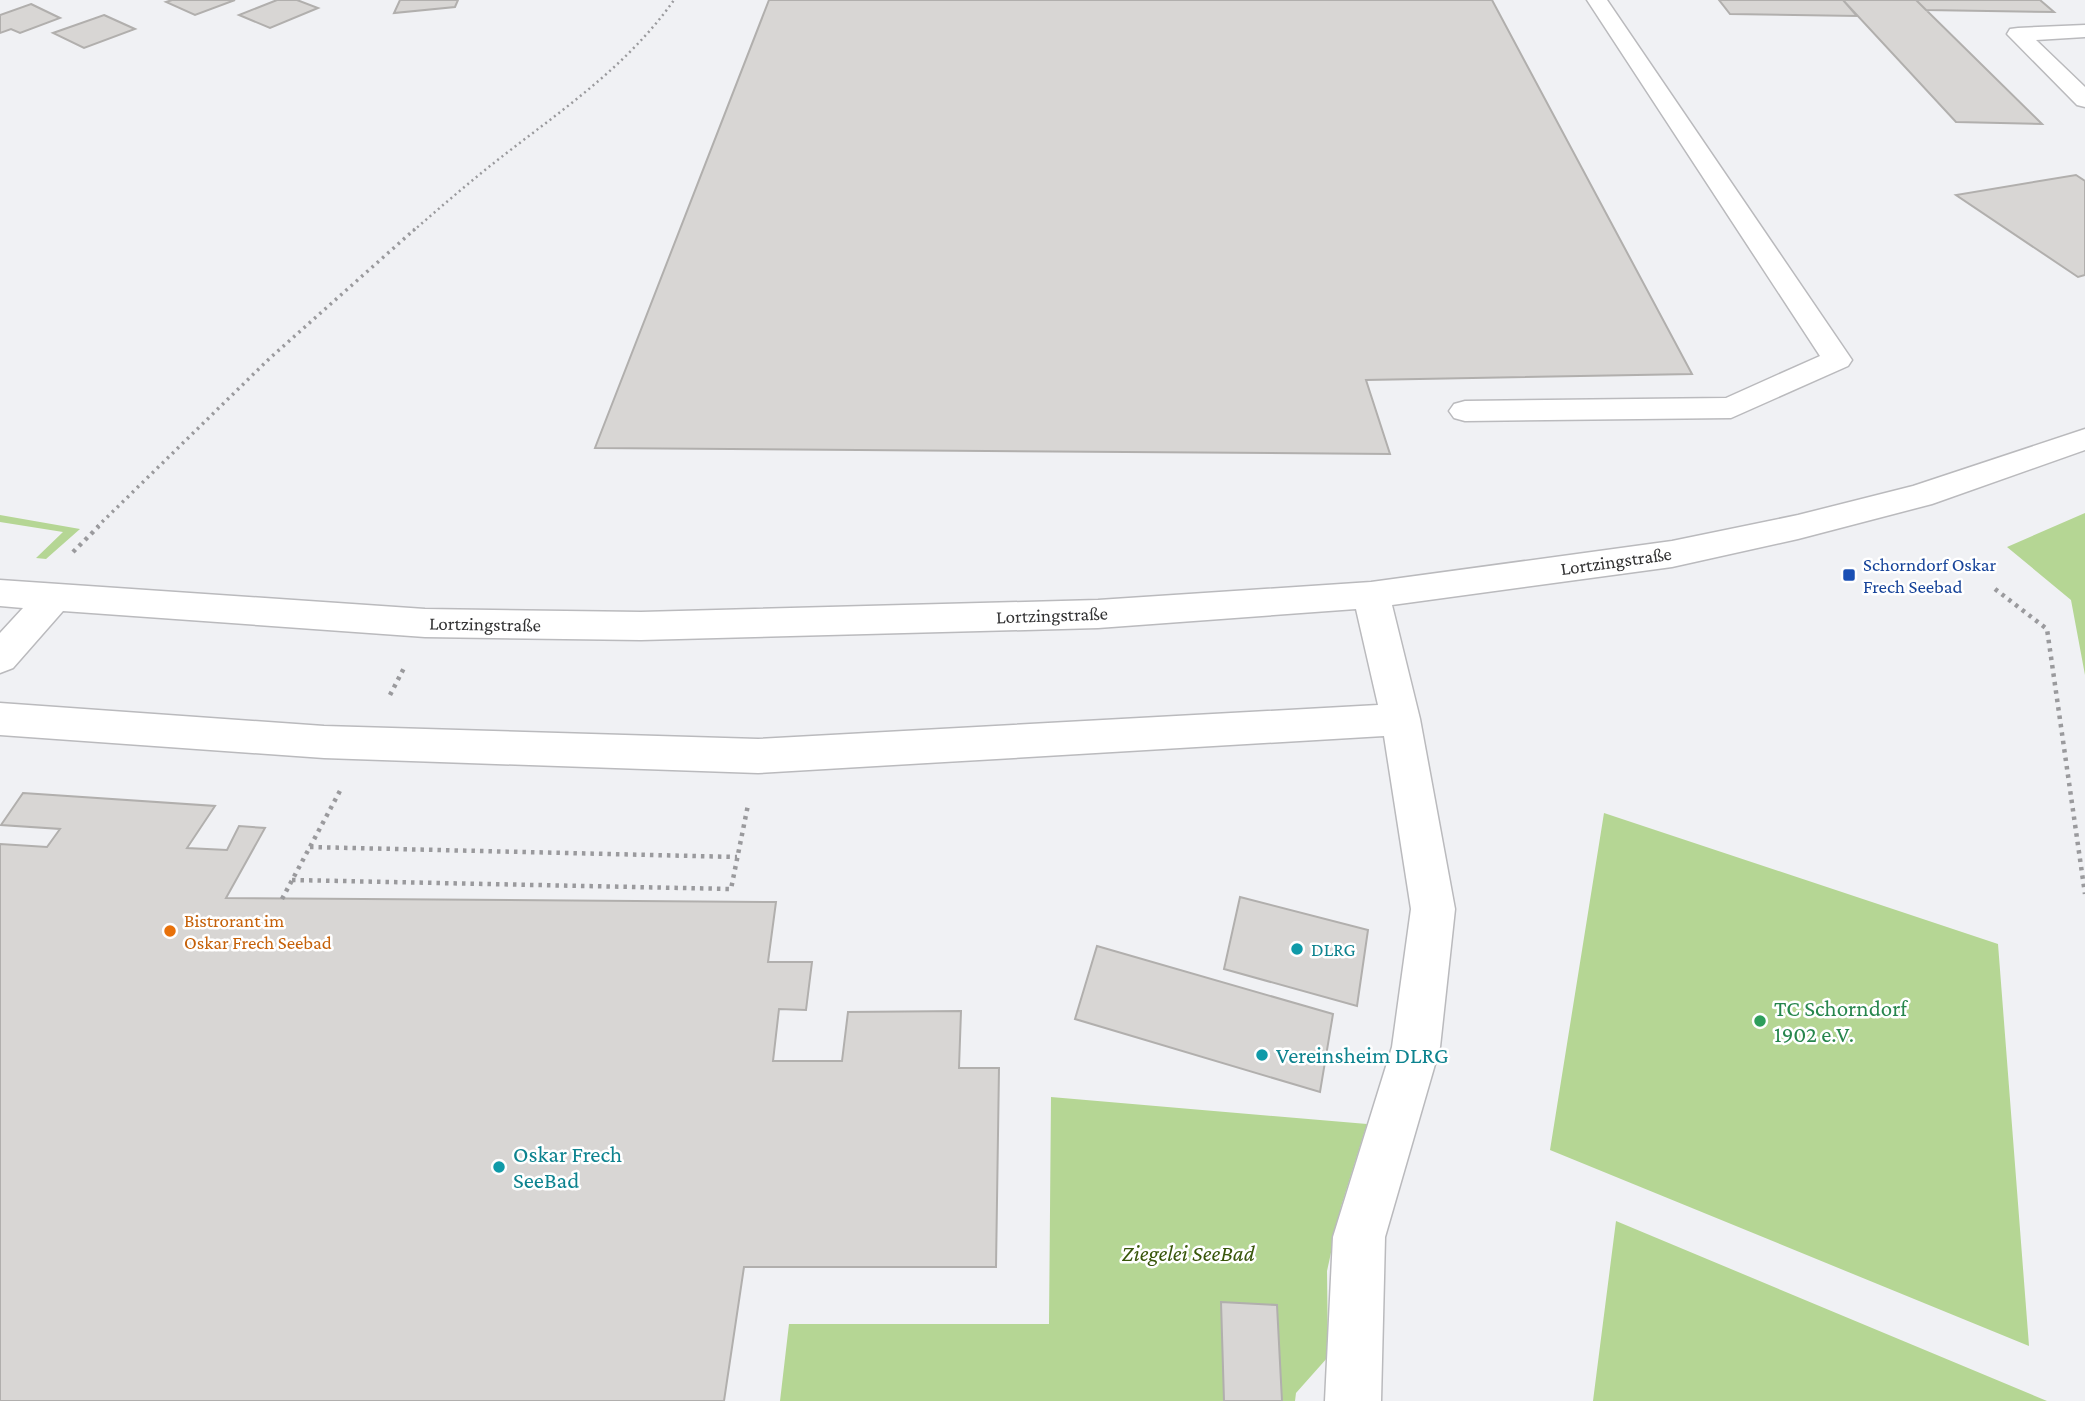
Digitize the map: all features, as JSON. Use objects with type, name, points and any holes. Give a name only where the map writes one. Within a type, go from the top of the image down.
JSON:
[{"type":"street","points":[[1465,411],[1731,408],[1837,360],[1597,0]]},
{"type":"street","points":[[2085,31],[2018,34],[2085,100]]},
{"type":"street","name":"Lortzingstraße","points":[[27,596],[425,623],[641,626],[1098,614],[1371,595],[1672,554],[1920,496],[2085,439]]},
{"type":"street","points":[[1353,1401],[1359,1237],[1416,1047],[1433,909],[1402,719],[1371,595]]},
{"type":"street","points":[[0,657],[27,596]]},
{"type":"street","points":[[0,719],[324,742],[758,756],[1402,719]]},
{"type":"path","points":[[27,596],[280,351],[365,273],[479,176],[646,41],[674,0]]},
{"type":"path","points":[[1995,589],[2047,629],[2085,894]]},
{"type":"path","points":[[292,880],[731,889],[758,756]]},
{"type":"path","points":[[282,899],[321,828]]},
{"type":"path","points":[[310,847],[737,857]]},
{"type":"green space","points":[[2085,513],[2085,675],[2071,600],[2007,547]]},
{"type":"green space","points":[[0,515],[80,529],[46,559],[36,558],[63,532],[0,522]]},
{"type":"green space","points":[[1604,813],[1998,944],[2029,1346],[1550,1150]]},
{"type":"green space","name":"Ziegelei SeeBad","points":[[1051,1097],[1367,1124],[1341,1207],[1327,1271],[1328,1357],[1296,1393],[1295,1401],[780,1401],[789,1324],[1049,1324]]},
{"type":"green space","points":[[1616,1221],[2047,1401],[1593,1401]]},
{"type":"building","points":[[235,0],[195,15],[166,2]]},
{"type":"building","points":[[277,0],[297,0],[318,8],[270,28],[239,15]]},
{"type":"building","points":[[400,0],[458,0],[455,7],[394,13]]},
{"type":"building","points":[[769,0],[1492,0],[1692,374],[1366,380],[1390,454],[595,448]]},
{"type":"building","points":[[1719,0],[1843,0],[1857,16],[1730,14]]},
{"type":"building","points":[[1843,0],[1916,0],[2042,124],[1956,122]]},
{"type":"building","points":[[1916,0],[2040,0],[2054,12],[1926,10]]},
{"type":"building","points":[[31,4],[60,18],[20,33],[11,29],[0,33],[0,15]]},
{"type":"building","points":[[104,15],[135,29],[84,48],[53,33]]},
{"type":"building","points":[[2076,175],[2085,181],[2085,275],[2078,277],[1956,195]]},
{"type":"building","name":"Oskar Frech SeeBad","points":[[23,793],[215,806],[187,848],[227,850],[239,826],[265,828],[226,898],[776,902],[768,962],[812,962],[806,1010],[779,1009],[773,1061],[842,1061],[848,1012],[961,1011],[959,1068],[999,1068],[996,1267],[744,1267],[724,1401],[0,1401],[0,844],[47,847],[60,829],[1,825]]},
{"type":"building","name":"DLRG","points":[[1240,897],[1368,930],[1357,1006],[1224,969]]},
{"type":"building","name":"Vereinsheim DLRG","points":[[1097,946],[1333,1014],[1320,1092],[1075,1019]]},
{"type":"building","points":[[1221,1302],[1277,1305],[1282,1401],[1224,1401]]},
{"type":"place","name":"Schorndorf Oskar Frech Seebad","points":[[1849,575]]},
{"type":"place","name":"Bistrorant im Oskar Frech Seebad","points":[[170,931]]},
{"type":"place","name":"DLRG","points":[[1297,949]]},
{"type":"place","name":"TC Schorndorf 1902 e.V.","points":[[1760,1021]]},
{"type":"place","name":"Vereinsheim DLRG","points":[[1262,1055]]},
{"type":"place","name":"Oskar Frech SeeBad","points":[[499,1167]]}]
